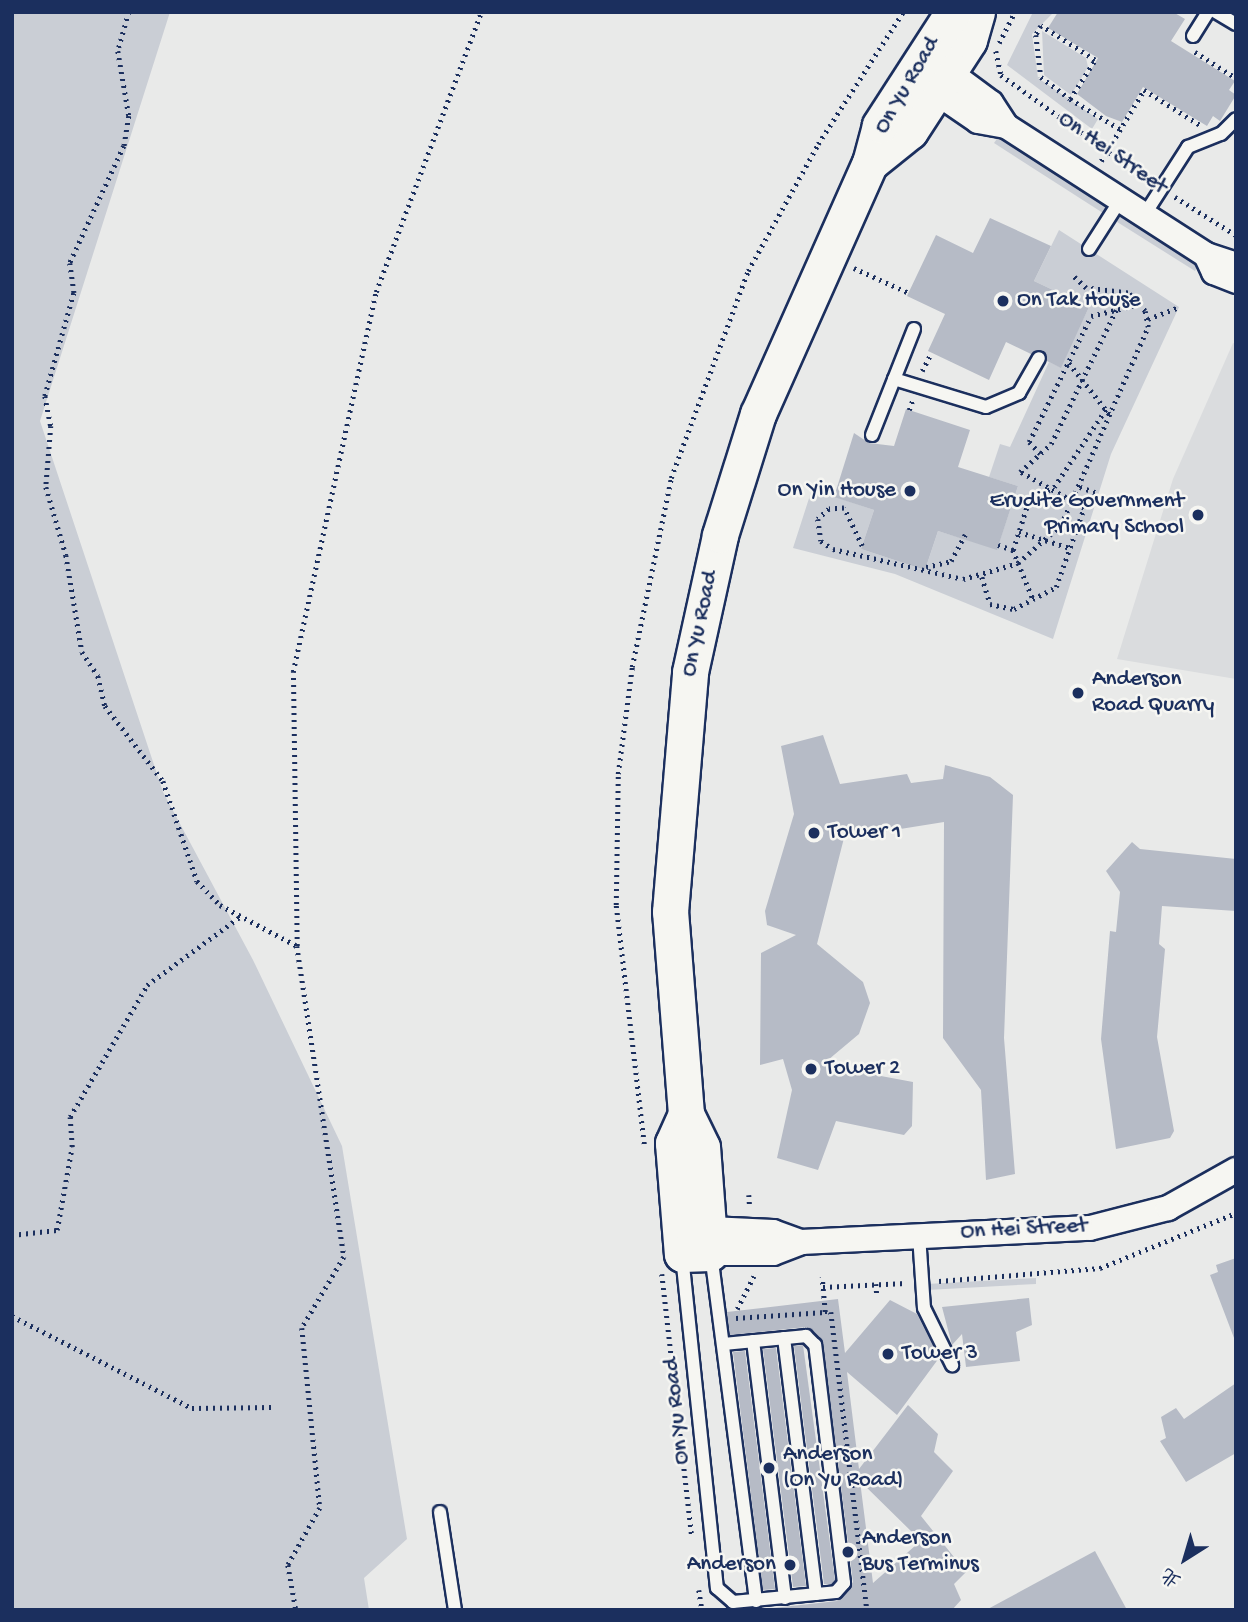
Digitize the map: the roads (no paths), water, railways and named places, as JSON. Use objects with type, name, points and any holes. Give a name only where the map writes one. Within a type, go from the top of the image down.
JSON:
[{"type":"street","name":"On Yu Road","points":[[693,1250],[702,1147],[685,1114],[670,912],[690,672],[720,535],[758,414],[870,163],[910,131],[953,12]]},
{"type":"street","name":"On Yu Road","points":[[931,74],[975,29],[977,12]]},
{"type":"street","name":"On Hei Street","points":[[931,74],[991,103],[1006,126],[1206,255],[1236,265]]},
{"type":"street","name":"On Hei Street","points":[[1206,255],[1214,272],[1236,281]]},
{"type":"street","name":"On Hei Street","points":[[693,1250],[773,1232],[801,1242],[1116,1223],[1168,1208],[1236,1170]]},
{"type":"lane","points":[[1189,41],[1208,12]]},
{"type":"lane","points":[[1216,12],[1236,24]]},
{"type":"lane","points":[[1145,214],[1188,147],[1221,134],[1236,119]]},
{"type":"lane","points":[[1089,249],[1121,199]]},
{"type":"lane","points":[[872,435],[914,329]]},
{"type":"lane","points":[[894,379],[986,407],[1019,393],[1039,358]]},
{"type":"lane","points":[[919,1235],[924,1308],[951,1365]]},
{"type":"lane","points":[[693,1250],[724,1344],[756,1601]]},
{"type":"lane","points":[[693,1250],[717,1588],[729,1601],[756,1601],[836,1592],[844,1583],[817,1358],[811,1337],[724,1344]]},
{"type":"lane","points":[[783,1338],[816,1594]]},
{"type":"lane","points":[[753,1341],[785,1598]]},
{"type":"lane","points":[[440,1513],[455,1610]]},
{"type":"place","name":"On Tak House","points":[[1003,301]]},
{"type":"place","name":"On Yin House","points":[[910,491]]},
{"type":"place","name":"Erudite Government Primary School","points":[[1198,515]]},
{"type":"place","name":"Anderson Road Quarry","points":[[1078,693]]},
{"type":"place","name":"Tower 1","points":[[814,833]]},
{"type":"place","name":"Tower 2","points":[[811,1069]]},
{"type":"place","name":"Tower 3","points":[[888,1354]]},
{"type":"place","name":"Anderson (On Yu Road)","points":[[769,1468]]},
{"type":"place","name":"Anderson Bus Terminus","points":[[848,1552]]},
{"type":"place","name":"Anderson","points":[[790,1565]]}]
